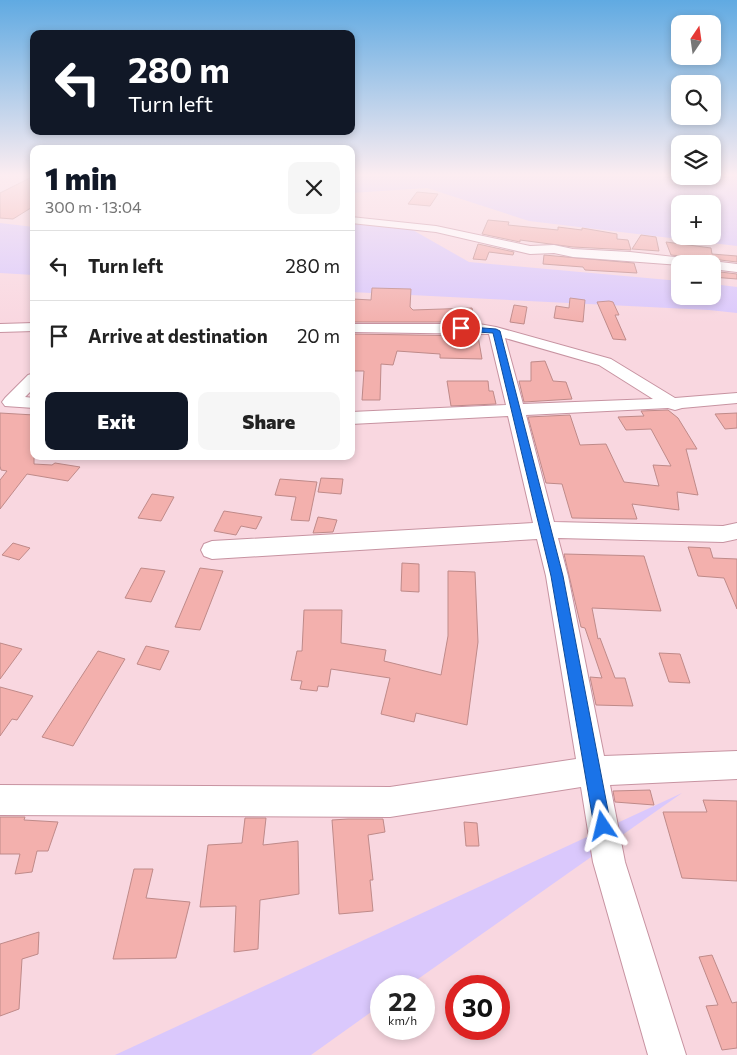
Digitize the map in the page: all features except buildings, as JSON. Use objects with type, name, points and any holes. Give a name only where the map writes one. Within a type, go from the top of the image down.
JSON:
[{"type":"street","points":[[407,225],[436,228],[530,250],[554,249],[573,253],[671,261]]},
{"type":"street","points":[[721,266],[737,268]]},
{"type":"street","points":[[0,328],[30,328]]},
{"type":"street","points":[[355,328],[479,328],[496,331],[605,362],[675,404]]},
{"type":"street","points":[[496,331],[544,530],[557,576],[609,862],[667,1055]]},
{"type":"street","points":[[30,382],[11,402],[30,403]]},
{"type":"street","points":[[355,418],[400,418],[515,410],[675,404],[737,398]]},
{"type":"street","points":[[212,550],[544,530],[723,534],[737,531]]},
{"type":"street","points":[[0,800],[390,802],[593,771],[737,766]]},
{"type":"shaded area","points":[[0,225],[30,227],[30,275],[0,273]]},
{"type":"shaded area","points":[[355,225],[404,225],[469,262],[671,280],[671,305],[721,305],[721,285],[737,287],[737,313],[355,292]]},
{"type":"shaded area","points":[[564,225],[671,225],[671,238]]},
{"type":"shaded area","points":[[721,225],[737,225],[737,246],[721,244]]},
{"type":"shaded area","points":[[682,793],[424,975],[370,975],[370,1013],[311,1055],[115,1055]]},
{"type":"route","points":[[461,328],[483,328],[496,331],[544,530],[557,576],[603,826]]}]
